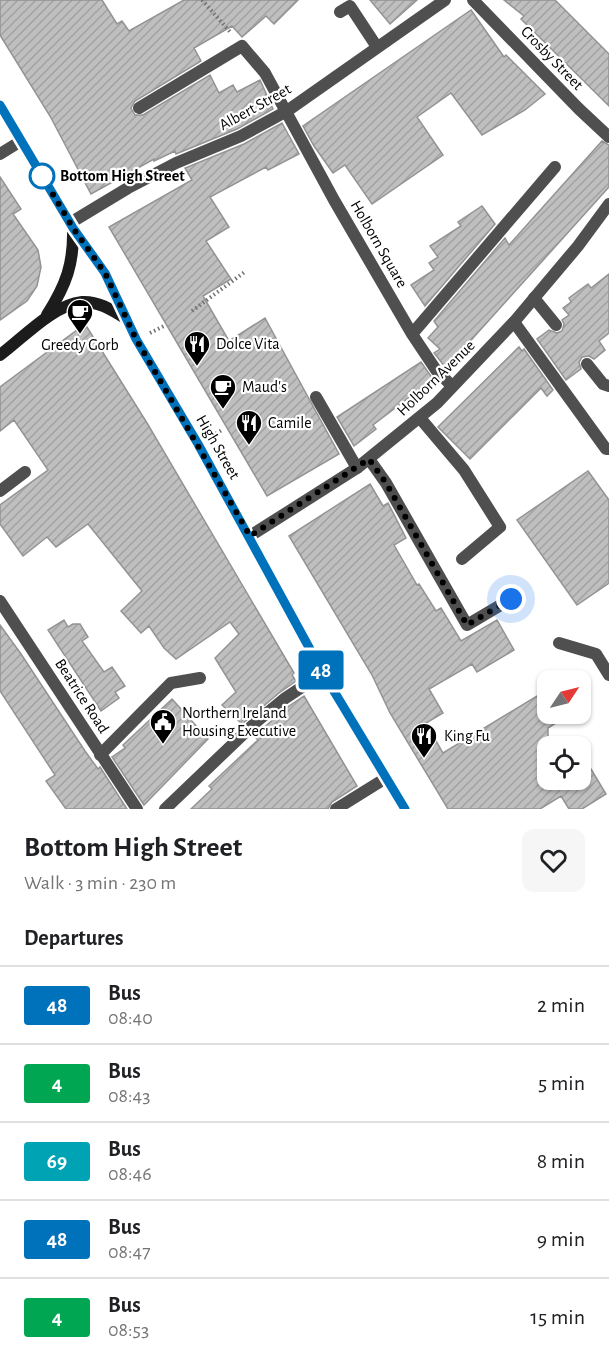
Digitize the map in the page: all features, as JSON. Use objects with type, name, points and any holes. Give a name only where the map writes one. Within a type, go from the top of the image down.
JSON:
[{"type":"main road","name":"High Street","points":[[0,105],[71,225],[105,273],[136,339],[250,536],[323,673],[405,809]]},
{"type":"main road","points":[[43,321],[69,275],[74,249],[71,225]]},
{"type":"main road","points":[[0,355],[56,312],[82,302],[110,308],[126,318]]},
{"type":"street","name":"Albert Street","points":[[71,225],[128,188],[176,163],[241,136],[287,111],[445,0]]},
{"type":"street","name":"Crosby Street","points":[[473,0],[579,110],[609,137]]},
{"type":"street","points":[[346,6],[377,47]]},
{"type":"street","points":[[139,108],[242,46]]},
{"type":"street","name":"Holborn Square","points":[[242,46],[265,74],[287,111],[334,200],[412,334],[436,370],[452,386]]},
{"type":"street","points":[[0,154],[21,141]]},
{"type":"street","points":[[412,334],[555,167]]},
{"type":"street","name":"Holborn Avenue","points":[[250,536],[357,468],[420,418],[514,322],[578,246],[609,204]]},
{"type":"street","points":[[534,298],[556,325]]},
{"type":"street","points":[[514,322],[606,449],[609,449]]},
{"type":"street","points":[[587,364],[603,384],[609,386]]},
{"type":"street","points":[[316,397],[357,468]]},
{"type":"street","points":[[420,418],[464,470],[500,527],[462,560]]},
{"type":"street","points":[[369,459],[386,483],[467,625],[511,599]]},
{"type":"street","points":[[0,491],[25,472]]},
{"type":"street","name":"Beatrice Road","points":[[0,601],[137,809]]},
{"type":"street","points":[[559,643],[596,654],[609,675]]},
{"type":"street","points":[[165,809],[255,723],[284,699],[323,673]]},
{"type":"street","points":[[100,754],[171,683],[200,678]]},
{"type":"street","points":[[342,806],[386,778]]},
{"type":"path","points":[[202,0],[242,46]]},
{"type":"path","points":[[192,311],[246,271]]},
{"type":"building","points":[[0,0],[102,0],[117,24],[122,21],[129,31],[184,0],[298,0],[274,24],[266,16],[242,37],[232,26],[194,48],[201,61],[135,101],[131,108],[135,115],[143,115],[210,75],[219,93],[233,85],[237,92],[260,80],[273,109],[237,129],[176,154],[175,151],[154,161],[154,159],[91,194],[50,116],[0,35]]},
{"type":"building","points":[[370,0],[417,0],[390,24]]},
{"type":"building","points":[[504,0],[555,0],[609,54],[609,106],[521,19],[524,16]]},
{"type":"building","points":[[471,10],[504,57],[506,55],[545,94],[525,110],[482,135],[451,93],[417,117],[443,155],[372,204],[345,165],[333,173],[303,126]]},
{"type":"building","points":[[282,123],[299,154],[268,170],[266,167],[210,197],[229,227],[206,241],[231,279],[203,296],[229,341],[265,318],[339,454],[267,496],[109,227],[192,180],[185,168],[244,144]]},
{"type":"building","points":[[602,141],[609,145],[609,187],[446,368],[434,353],[440,349],[428,338],[438,327],[434,321],[505,238],[509,245]]},
{"type":"building","points":[[0,177],[21,209],[13,214],[38,250],[41,267],[37,286],[27,301],[0,320]]},
{"type":"building","points":[[482,206],[495,224],[425,306],[411,285],[434,270],[429,263],[438,257],[430,246],[461,226],[458,222]]},
{"type":"building","points":[[609,274],[609,333],[599,341],[605,350],[594,359],[589,356],[582,357],[579,362],[581,369],[566,380],[537,339],[549,330],[557,333],[562,331],[564,324],[562,320],[569,315],[563,308],[571,302],[569,298],[588,284],[591,288]]},
{"type":"building","points":[[85,324],[147,423],[294,673],[292,675],[296,681],[242,724],[222,705],[236,692],[215,658],[239,634],[230,622],[176,659],[164,648],[149,626],[141,633],[121,611],[142,591],[88,524],[56,547],[47,537],[23,556],[0,524],[0,505],[48,470],[14,420],[0,431],[0,387]]},
{"type":"building","points":[[519,347],[522,351],[524,349],[553,390],[547,396],[541,388],[470,459],[438,427]]},
{"type":"building","points":[[421,362],[433,379],[373,425],[376,429],[354,446],[337,417]]},
{"type":"building","points":[[588,471],[609,500],[609,583],[577,605],[517,520]]},
{"type":"building","points":[[370,484],[383,506],[388,503],[406,538],[394,545],[417,585],[419,584],[436,611],[441,608],[461,641],[497,620],[514,650],[477,672],[472,664],[429,689],[443,713],[426,723],[443,753],[537,696],[537,724],[554,724],[548,728],[548,736],[537,736],[537,790],[591,790],[591,769],[606,794],[582,809],[569,809],[561,796],[540,809],[448,809],[390,713],[372,675],[289,536]]},
{"type":"building","points":[[64,620],[68,627],[80,624],[88,637],[82,641],[104,672],[112,667],[125,686],[115,692],[119,698],[101,711],[48,630]]},
{"type":"building","points":[[0,625],[127,809],[66,809],[46,781],[55,775],[0,691]]},
{"type":"building","points":[[304,696],[357,786],[332,802],[328,809],[191,809],[212,789],[209,786],[258,740],[254,736]]},
{"type":"building","name":"Northern Ireland Housing Executive","points":[[172,699],[208,739],[144,805],[112,757],[125,748],[123,745]]},
{"type":"bus line","name":"48","points":[[0,105],[73,228],[105,273],[136,339],[250,536],[323,673],[405,809]]},
{"type":"place","name":"Bottom High Street","points":[[42,176]]},
{"type":"place","name":"Greedy Gorb","points":[[80,335]]},
{"type":"place","name":"Dolce Vita","points":[[197,367]]},
{"type":"place","name":"Maud's","points":[[223,410]]},
{"type":"place","name":"Camile","points":[[249,446]]},
{"type":"place","name":"Northern Ireland Housing Executive","points":[[163,745]]},
{"type":"place","name":"King Fu","points":[[424,759]]},
{"type":"route","points":[[42,176],[73,228],[105,273],[136,339],[250,536],[369,459],[386,483],[467,625],[511,599]]}]
